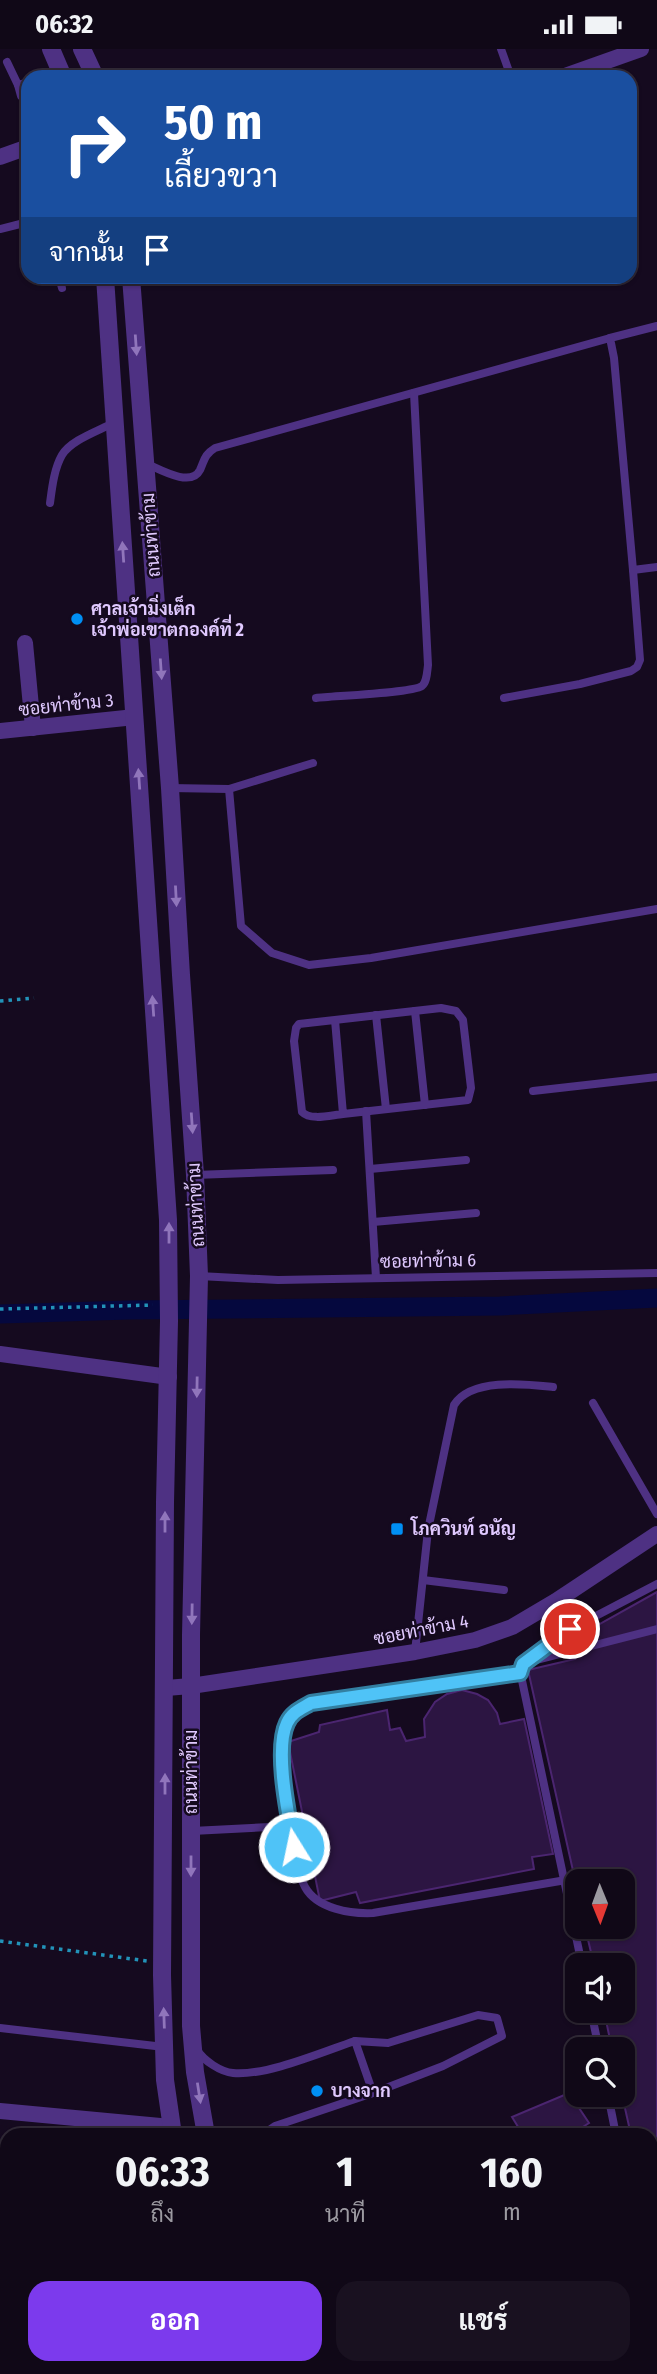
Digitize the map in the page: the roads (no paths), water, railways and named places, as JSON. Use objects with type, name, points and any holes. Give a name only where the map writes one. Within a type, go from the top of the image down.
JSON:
[{"type":"street","points":[[51,49],[60,70]]},
{"type":"street","points":[[82,49],[91,70]]},
{"type":"street","points":[[580,70],[633,50]]},
{"type":"street","points":[[0,157],[21,150]]},
{"type":"street","name":"ถนนท่าข้าม","points":[[105,284],[169,1220],[163,1963],[165,2080],[172,2128]]},
{"type":"street","name":"ถนนท่าข้าม","points":[[132,284],[170,788],[195,1175],[199,1319],[191,1686],[192,2042],[205,2128]]},
{"type":"street","points":[[25,643],[33,728]]},
{"type":"street","name":"ซอยท่าข้าม 3","points":[[0,731],[135,717]]},
{"type":"street","points":[[0,1354],[169,1377]]},
{"type":"street","name":"ซอยท่าข้าม 4","points":[[166,1688],[415,1652],[475,1640],[512,1627],[657,1534]]},
{"type":"street","points":[[0,2111],[146,2128]]},
{"type":"lane","points":[[501,49],[508,70]]},
{"type":"lane","points":[[7,62],[21,96]]},
{"type":"lane","points":[[0,229],[21,224]]},
{"type":"lane","points":[[61,284],[62,288]]},
{"type":"lane","points":[[146,463],[181,478],[195,476],[199,472],[203,456],[215,447],[657,326]]},
{"type":"lane","points":[[504,698],[580,684],[631,671],[637,667],[640,660],[614,358],[610,338]]},
{"type":"lane","points":[[316,698],[421,688],[425,683],[428,665],[414,393]]},
{"type":"lane","points":[[50,503],[62,454],[113,423]]},
{"type":"lane","points":[[633,570],[657,567]]},
{"type":"lane","points":[[170,788],[229,789],[313,763]]},
{"type":"lane","points":[[229,789],[241,926],[272,953],[309,965],[371,958],[657,909]]},
{"type":"lane","points":[[449,1009],[456,1011],[463,1020],[471,1089],[468,1100],[306,1116],[302,1112],[294,1041],[296,1028],[299,1024],[376,1015],[449,1009]]},
{"type":"lane","points":[[415,1011],[425,1105]]},
{"type":"lane","points":[[376,1015],[386,1109]]},
{"type":"lane","points":[[335,1020],[343,1114]]},
{"type":"lane","points":[[533,1091],[657,1077]]},
{"type":"lane","points":[[366,1111],[376,1278]]},
{"type":"lane","points":[[370,1169],[467,1160]]},
{"type":"lane","points":[[195,1175],[333,1170]]},
{"type":"lane","points":[[373,1222],[476,1213]]},
{"type":"lane","name":"ซอยท่าข้าม 6","points":[[199,1283],[657,1273]]},
{"type":"lane","points":[[415,1652],[428,1530],[453,1405],[467,1390],[523,1384],[553,1387]]},
{"type":"lane","points":[[593,1403],[657,1514]]},
{"type":"lane","points":[[423,1580],[504,1590]]},
{"type":"lane","points":[[565,1876],[542,1785],[520,1673],[523,1664],[570,1629],[657,1584]]},
{"type":"lane","points":[[523,1664],[657,1629]]},
{"type":"lane","points":[[520,1673],[311,1703],[294,1712],[286,1725],[283,1762],[290,1826],[305,1887],[325,1905],[353,1912],[373,1913],[565,1880]]},
{"type":"lane","points":[[191,1831],[290,1826]]},
{"type":"lane","points":[[192,2042],[200,2055],[211,2064],[230,2073],[246,2073],[267,2070],[355,2041],[388,2043],[478,2015],[497,2018],[502,2036],[443,2066],[272,2128]]},
{"type":"lane","points":[[0,2028],[164,2047]]},
{"type":"lane","points":[[355,2041],[373,2093]]},
{"type":"lane","points":[[610,2107],[615,2128]]},
{"type":"waterway","points":[[0,1314],[500,1306],[657,1298]]},
{"type":"place","name":"ศาลเจ้ามิ่งเต็ก เจ้าพ่อเขาตกองค์ที่ 2","points":[[77,619]]},
{"type":"place","name":"โภควินท์ อนัญ","points":[[397,1529]]},
{"type":"place","name":"บางจาก","points":[[317,2091]]}]
